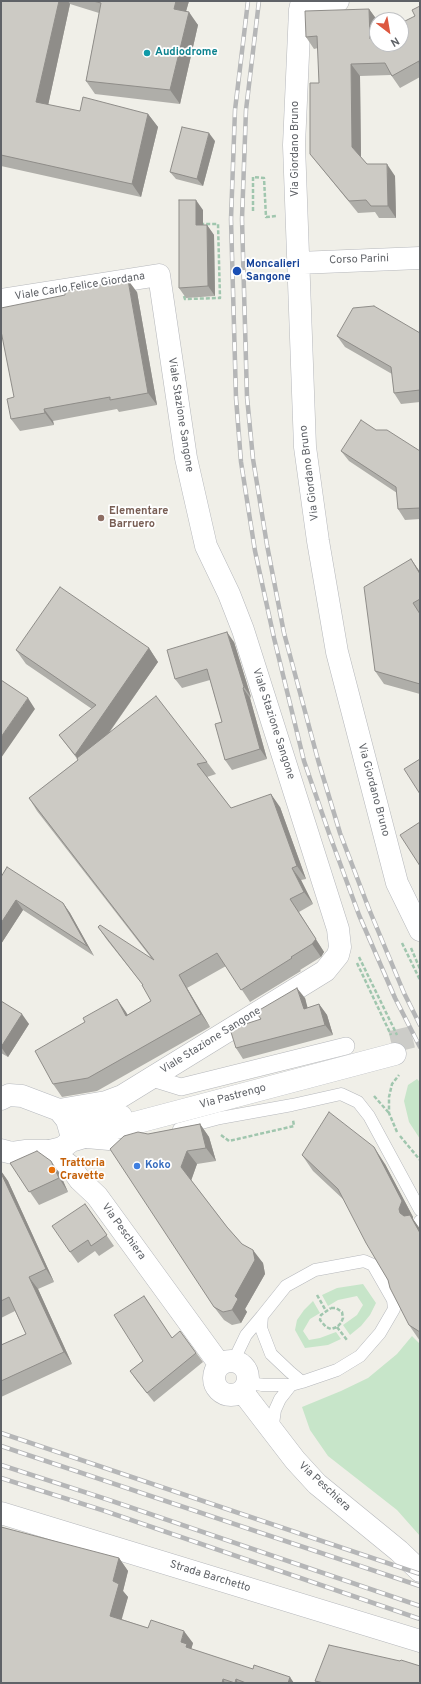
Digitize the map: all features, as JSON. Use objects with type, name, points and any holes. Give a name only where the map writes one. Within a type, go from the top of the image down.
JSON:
[{"type":"street","points":[[301,5],[338,1]]},
{"type":"street","name":"Via Giordano Bruno","points":[[301,5],[294,145],[305,447],[318,541],[337,652],[397,883],[420,930]]},
{"type":"street","name":"Corso Parini","points":[[298,263],[420,258]]},
{"type":"street","name":"Viale Carlo Felice Giordana","points":[[1,300],[161,285]]},
{"type":"street","name":"Viale Stazione Sangone","points":[[65,1124],[106,1102],[122,1096],[325,971],[335,959],[340,947],[338,929],[243,630],[206,546],[186,458],[161,285]]},
{"type":"street","name":"Viale Stazione Sangone","points":[[152,1078],[181,1087],[346,1046]]},
{"type":"street","name":"Via Pastrengo","points":[[4,1154],[26,1151],[50,1151],[62,1148],[65,1124],[395,1051]]},
{"type":"street","points":[[1,1079],[22,1096],[65,1124]]},
{"type":"street","points":[[1,1098],[9,1095],[22,1096]]},
{"type":"street","name":"Via Peschiera","points":[[65,1124],[79,1152],[82,1163],[97,1196]]},
{"type":"street","name":"Via Peschiera","points":[[50,1151],[70,1166],[80,1180],[97,1196],[226,1363],[243,1367],[246,1371],[244,1386],[272,1431],[295,1460],[317,1484],[399,1551],[420,1571]]},
{"type":"street","points":[[226,1363],[216,1369],[214,1379],[218,1388],[227,1394],[237,1393],[244,1386]]},
{"type":"street","name":"Strada Barchetto","points":[[1,1513],[420,1641]]},
{"type":"lane","points":[[166,1132],[220,1118],[292,1105],[341,1094],[358,1102],[369,1116],[420,1210]]},
{"type":"lane","points":[[65,1124],[120,1145],[143,1138]]},
{"type":"lane","points":[[226,1363],[286,1286],[315,1270],[364,1261],[376,1263],[393,1300],[394,1309],[380,1333],[360,1356],[337,1370],[297,1384],[244,1386]]},
{"type":"lane","points":[[262,1316],[261,1328],[271,1354],[290,1372],[297,1384]]},
{"type":"lane","points":[[272,1431],[275,1410],[280,1399],[297,1384]]},
{"type":"path","points":[[252,210],[253,178],[264,178],[266,217],[280,215],[281,225],[296,223]]},
{"type":"path","points":[[161,285],[184,292],[185,299],[220,298],[218,224],[196,224]]},
{"type":"path","points":[[356,961],[395,1051],[392,1084],[389,1097],[389,1114],[399,1136],[420,1160]]},
{"type":"path","points":[[317,1296],[326,1311]]},
{"type":"path","points":[[331,1308],[336,1308],[342,1312],[342,1323],[337,1327],[331,1329],[322,1324],[320,1320],[321,1315],[331,1308]]},
{"type":"path","points":[[337,1327],[347,1340]]},
{"type":"green space","points":[[417,1079],[420,1082],[420,1139],[409,1122],[404,1101],[408,1085]]},
{"type":"green space","points":[[363,1284],[376,1303],[370,1315],[361,1326],[350,1335],[343,1325],[357,1315],[363,1305],[357,1296],[338,1300],[328,1306],[322,1295],[337,1288]]},
{"type":"green space","points":[[313,1301],[320,1313],[310,1319],[303,1331],[309,1340],[320,1338],[336,1332],[341,1339],[328,1345],[305,1348],[295,1330],[297,1320]]},
{"type":"green space","points":[[412,1336],[420,1344],[420,1536],[397,1510],[328,1456],[310,1430],[302,1407],[368,1378],[397,1354]]},
{"type":"building","points":[[1,1],[59,1],[36,102],[80,111],[83,97],[148,114],[132,184],[1,155]]},
{"type":"building","points":[[93,1],[176,1],[174,9],[189,12],[170,90],[86,81],[101,3]]},
{"type":"building","points":[[420,6],[420,68],[419,61],[392,76],[385,63],[351,64],[352,147],[367,164],[387,164],[388,206],[371,206],[366,200],[349,201],[310,154],[310,83],[319,83],[317,36],[306,37],[305,11],[369,9],[369,52],[409,52],[409,19],[415,16],[412,10]]},
{"type":"building","points":[[182,127],[209,133],[197,179],[170,172]]},
{"type":"building","points":[[179,200],[196,200],[196,225],[207,225],[208,286],[179,288]]},
{"type":"building","points":[[128,280],[148,393],[110,400],[110,397],[44,409],[45,413],[11,419],[7,399],[14,397],[1,331],[1,308],[65,295],[65,291]]},
{"type":"building","points":[[374,306],[420,333],[420,390],[394,393],[391,367],[337,336],[353,308]]},
{"type":"building","points":[[361,420],[376,430],[387,430],[420,451],[420,508],[398,509],[396,487],[341,451]]},
{"type":"building","points":[[411,559],[420,574],[420,599],[413,603],[420,614],[420,684],[375,671],[364,587]]},
{"type":"building","points":[[60,587],[149,648],[75,755],[59,735],[96,705],[16,650]]},
{"type":"building","points":[[227,632],[244,687],[243,688],[260,749],[225,760],[215,724],[222,722],[207,669],[175,679],[167,650]]},
{"type":"building","points":[[1,680],[28,698],[1,737]]},
{"type":"building","points":[[156,696],[207,762],[197,764],[231,808],[271,794],[297,866],[292,868],[304,892],[290,899],[316,939],[312,944],[291,957],[292,958],[241,990],[217,953],[179,975],[201,1014],[88,1078],[53,1084],[35,1051],[85,1022],[83,1018],[117,999],[126,1016],[151,1001],[143,985],[98,927],[100,925],[154,960],[29,798]]},
{"type":"building","points":[[420,759],[420,794],[404,769]]},
{"type":"building","points":[[420,822],[420,866],[400,835]]},
{"type":"building","points":[[7,867],[63,903],[87,946],[16,900],[1,923],[1,877]]},
{"type":"building","points":[[297,988],[304,1009],[319,1004],[325,1025],[236,1048],[230,1029],[261,1019],[256,1012]]},
{"type":"building","points":[[1,1001],[22,1014],[1,1047]]},
{"type":"building","points":[[329,1112],[374,1147],[402,1201],[399,1209],[400,1213],[404,1216],[410,1215],[420,1233],[420,1332],[409,1325],[390,1288],[388,1280],[366,1243],[338,1189],[302,1155]]},
{"type":"building","points":[[200,1124],[206,1148],[187,1151],[181,1167],[227,1227],[242,1244],[253,1250],[255,1260],[235,1296],[238,1299],[232,1310],[223,1312],[214,1307],[110,1149],[124,1136],[138,1132],[148,1134]]},
{"type":"building","points":[[37,1151],[51,1161],[59,1178],[29,1192],[10,1163]]},
{"type":"building","points":[[1,1173],[46,1269],[29,1277],[64,1352],[1,1381],[1,1345],[26,1334],[9,1297],[1,1301]]},
{"type":"building","points":[[85,1204],[107,1235],[91,1246],[88,1240],[70,1252],[52,1226]]},
{"type":"building","points":[[144,1296],[172,1338],[180,1331],[196,1353],[147,1393],[130,1371],[143,1361],[114,1315]]},
{"type":"building","points":[[1,1527],[119,1558],[113,1581],[119,1584],[110,1616],[148,1628],[151,1620],[184,1631],[181,1642],[187,1644],[186,1647],[253,1669],[254,1665],[290,1677],[288,1683],[246,1683],[236,1679],[235,1683],[223,1679],[222,1683],[1,1683]]},
{"type":"building","points":[[329,1645],[401,1660],[420,1666],[420,1683],[324,1683],[315,1681]]},
{"type":"tunnel","points":[[391,1042],[420,1035]]},
{"type":"railway","points":[[248,1],[235,110],[231,219],[236,398],[241,462],[255,551],[274,638],[304,761],[359,915],[395,998],[420,1047]]},
{"type":"railway","points":[[259,1],[246,110],[242,219],[247,397],[253,459],[267,545],[284,633],[318,760],[340,833],[369,909],[404,993],[420,1025]]},
{"type":"railway","points":[[1,1433],[420,1574]]},
{"type":"railway","points":[[1,1446],[420,1586]]},
{"type":"railway","points":[[1,1465],[109,1500],[420,1606]]},
{"type":"railway","points":[[1,1478],[105,1511],[420,1619]]},
{"type":"place","name":"Audiodrome","points":[[147,53]]},
{"type":"place","name":"Moncalieri Sangone","points":[[237,271]]},
{"type":"place","name":"Elementare Barruero","points":[[101,518]]},
{"type":"place","name":"Koko","points":[[137,1166]]},
{"type":"place","name":"Trattoria Cravette","points":[[52,1170]]}]
